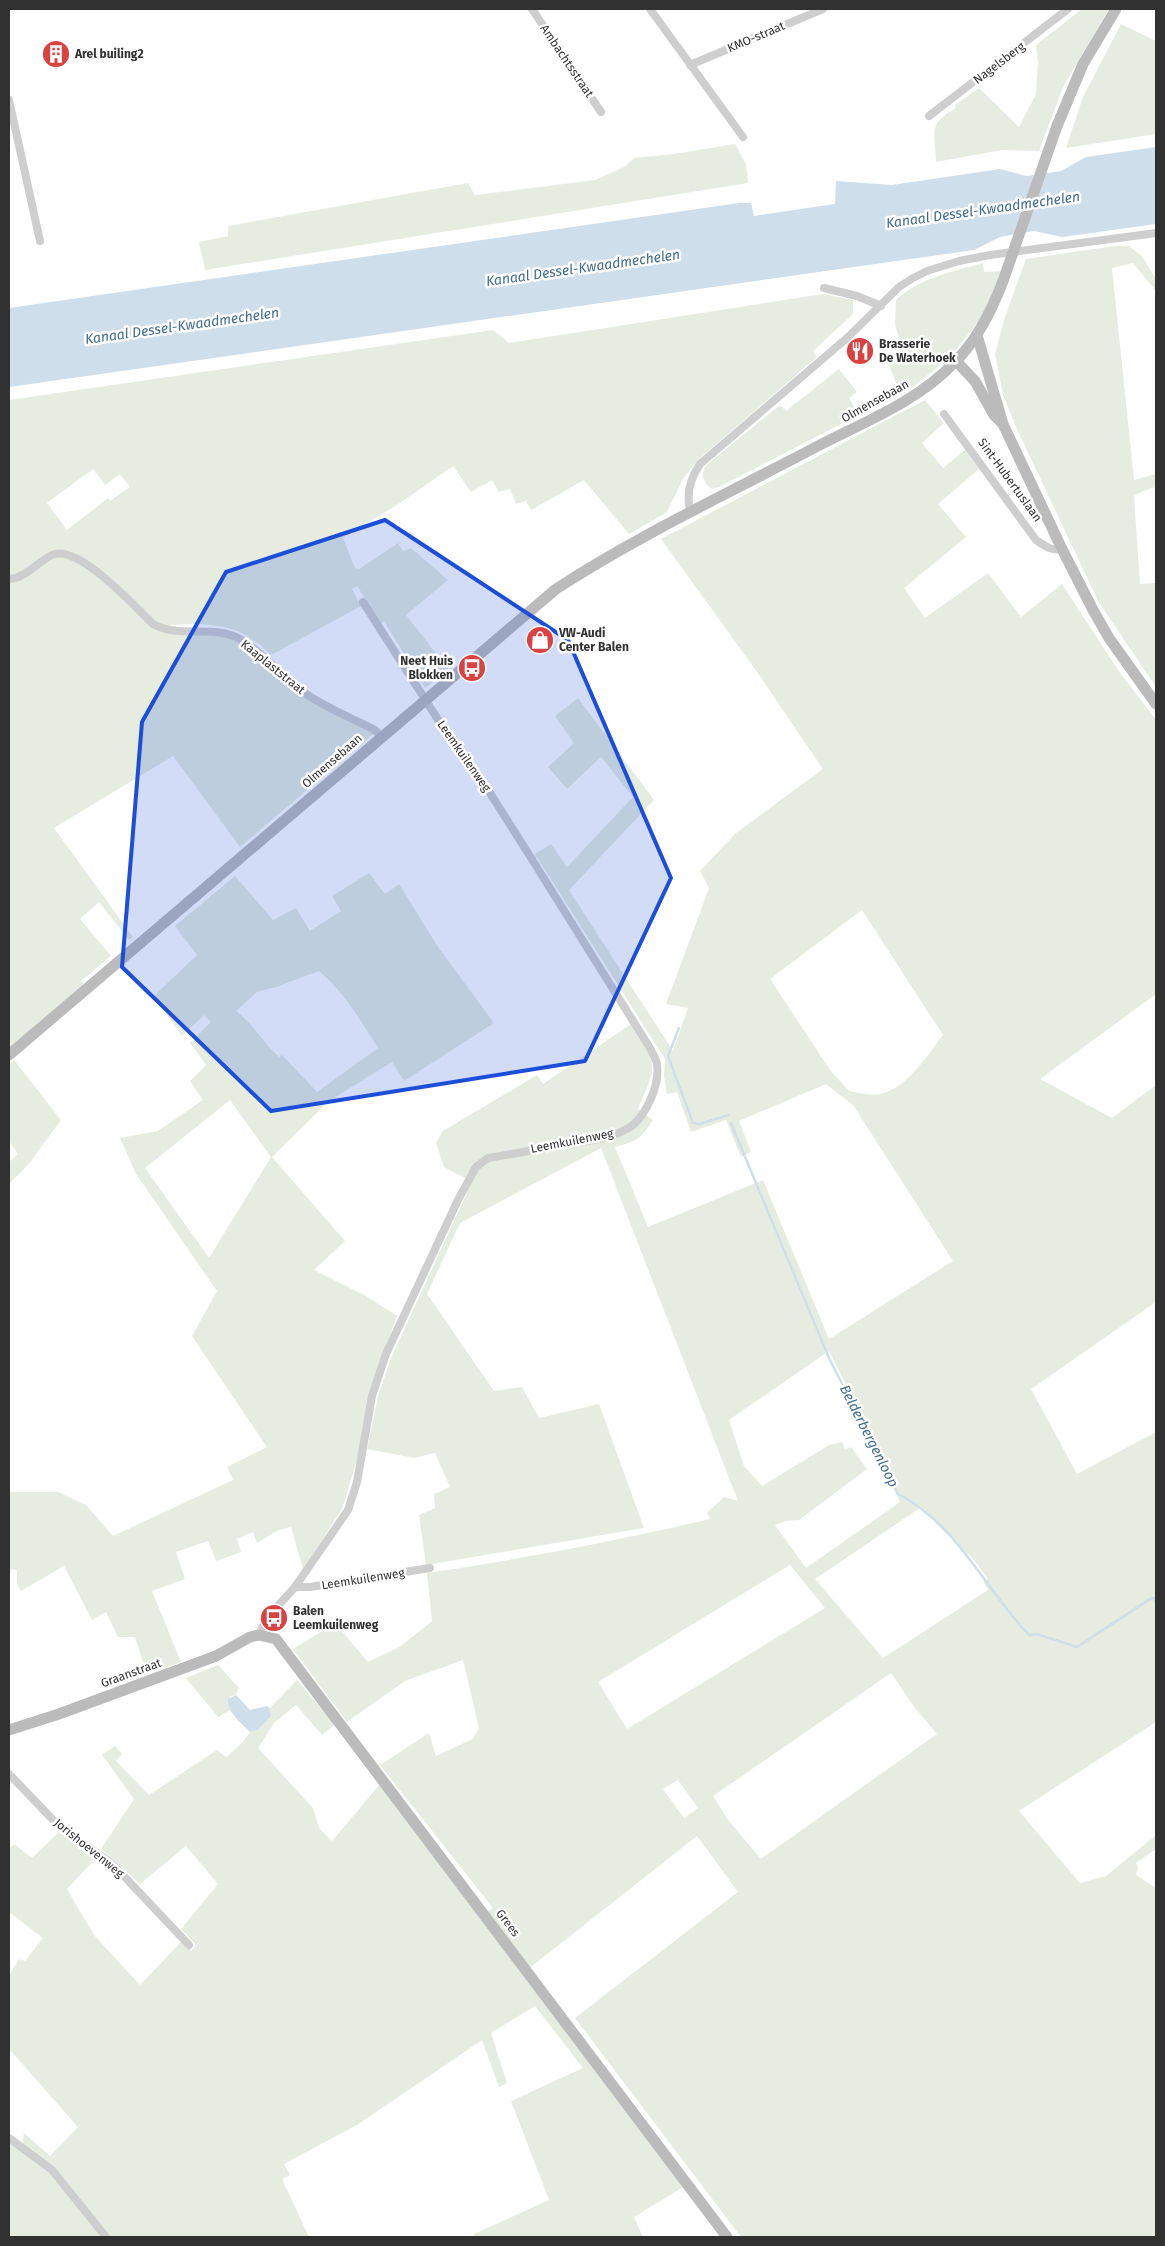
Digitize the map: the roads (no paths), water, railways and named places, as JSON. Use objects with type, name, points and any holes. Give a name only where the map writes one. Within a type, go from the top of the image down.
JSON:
[{"type":"street","name":"Ambachtsstraat","points":[[532,9],[601,112]]},
{"type":"street","points":[[650,9],[743,137]]},
{"type":"street","name":"KMO-straat","points":[[690,65],[822,9]]},
{"type":"street","name":"Nagelsberg","points":[[928,116],[1068,9]]},
{"type":"street","name":"Olmensebaan","points":[[9,1055],[556,589],[616,552],[909,399],[956,361],[977,335],[996,299],[1058,126],[1083,64],[1116,9]]},
{"type":"street","points":[[9,100],[40,240]]},
{"type":"street","points":[[691,513],[688,503],[689,489],[694,473],[700,464],[847,338],[899,288],[913,278],[927,271],[959,261],[1156,233]]},
{"type":"street","points":[[824,288],[857,296],[881,306]]},
{"type":"street","name":"Sint-Hubertuslaan","points":[[977,335],[1003,424],[1062,549],[1109,638],[1156,704]]},
{"type":"street","name":"Sint-Hubertuslaan","points":[[956,361],[975,381],[994,415],[1003,424]]},
{"type":"street","name":"Sint-Hubertuslaan","points":[[944,414],[1036,540],[1044,546],[1055,550],[1062,549]]},
{"type":"street","name":"Kaaplaststraat","points":[[9,579],[24,574],[52,555],[66,554],[93,569],[153,624],[162,629],[219,632],[240,639],[302,692],[373,729],[382,736]]},
{"type":"street","name":"Leemkuilenweg","points":[[259,1635],[266,1619],[295,1587],[348,1510],[357,1482],[372,1396],[386,1354],[458,1200],[476,1167],[488,1158],[605,1138],[632,1126],[642,1116],[651,1097],[657,1076],[658,1064],[650,1048],[524,846],[490,793],[465,762],[364,602]]},
{"type":"street","name":"Leemkuilenweg","points":[[295,1587],[310,1587],[430,1568]]},
{"type":"street","name":"Graanstraat","points":[[9,1730],[59,1714],[216,1656],[243,1640],[259,1635]]},
{"type":"street","name":"Grees","points":[[259,1635],[270,1637],[279,1642],[727,2237]]},
{"type":"street","name":"Jorishoevenweg","points":[[9,1774],[59,1826],[113,1865],[189,1945]]},
{"type":"street","points":[[9,2138],[52,2170],[106,2237]]},
{"type":"water","name":"Kanaal Dessel-Kwaadmechelen","points":[[1156,147],[1156,224],[1062,237],[1034,231],[1000,237],[974,250],[9,387],[9,308],[739,203],[751,203],[754,216],[835,204],[836,181],[892,185],[1000,169],[1027,176],[1061,171],[1086,157]]},
{"type":"water","points":[[236,1695],[250,1710],[267,1706],[270,1708],[271,1716],[258,1730],[250,1732],[232,1713],[229,1708],[228,1699]]},
{"type":"waterway","name":"Belderbergenloop","points":[[679,1028],[668,1056],[693,1123],[700,1124],[728,1115]]},
{"type":"waterway","name":"Belderbergenloop","points":[[731,1123],[829,1358],[898,1494],[919,1507],[954,1540],[1029,1635],[1037,1634],[1077,1647],[1150,1599],[1154,1598],[1156,1602]]},
{"type":"place","name":"Arel builing2","points":[[56,54]]},
{"type":"place","name":"Brasserie De Waterhoek","points":[[860,351]]},
{"type":"place","name":"VW-Audi Center Balen","points":[[540,640]]},
{"type":"place","name":"Neet Huis Blokken","points":[[472,668]]},
{"type":"place","name":"Balen Leemkuilenweg","points":[[274,1618]]}]
